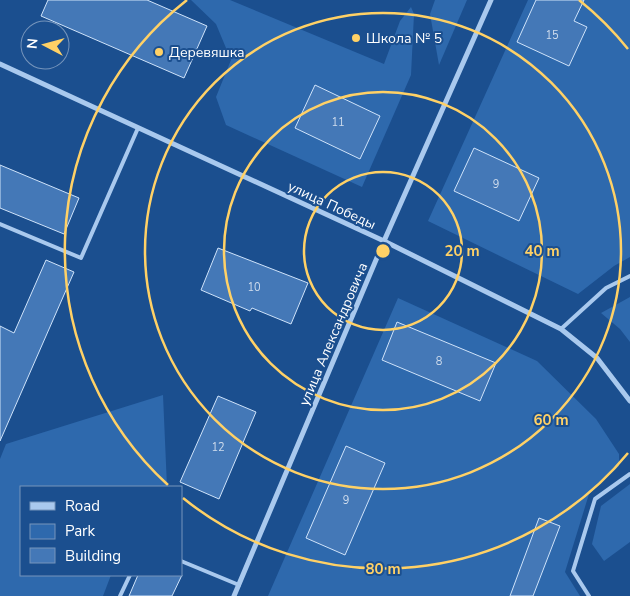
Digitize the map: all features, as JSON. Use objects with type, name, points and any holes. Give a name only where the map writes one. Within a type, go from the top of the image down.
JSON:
[{"type":"street","name":"улица Александровича","points":[[234,596],[384,241],[491,0]]},
{"type":"street","name":"улица Победы","points":[[0,64],[384,241],[561,329],[597,358],[630,401]]},
{"type":"lane","points":[[0,224],[81,258],[138,128]]},
{"type":"lane","points":[[561,329],[606,288],[630,276]]},
{"type":"lane","points":[[589,596],[573,571],[595,499],[630,474]]},
{"type":"lane","points":[[182,561],[239,585]]},
{"type":"lane","points":[[120,596],[130,576]]},
{"type":"green space","points":[[191,0],[230,0],[384,64],[400,21],[411,7],[414,14],[411,75],[362,187],[226,125],[216,97],[231,60],[216,24]]},
{"type":"green space","points":[[435,0],[467,0],[439,65],[430,14]]},
{"type":"green space","points":[[528,0],[630,0],[630,257],[614,266],[578,294],[428,221]]},
{"type":"green space","points":[[630,297],[630,342],[620,329],[601,313]]},
{"type":"green space","points":[[398,298],[537,361],[596,419],[619,454],[619,466],[589,494],[565,572],[580,596],[268,596]]},
{"type":"green space","points":[[163,395],[167,486],[20,486],[20,576],[111,576],[103,596],[0,596],[0,459],[6,444]]},
{"type":"green space","points":[[630,484],[630,542],[604,561],[592,544],[601,506]]},
{"type":"building","name":"Деревяшка","points":[[48,0],[147,0],[207,26],[184,78],[70,29],[70,20],[50,20],[41,16]]},
{"type":"building","points":[[536,0],[584,0],[574,21],[587,27],[569,66],[517,42]]},
{"type":"building","points":[[315,85],[380,116],[360,159],[295,128]]},
{"type":"building","points":[[474,148],[539,178],[519,221],[454,191]]},
{"type":"building","points":[[0,165],[79,198],[64,234],[0,208]]},
{"type":"building","points":[[218,248],[308,283],[291,324],[252,308],[250,311],[201,290]]},
{"type":"building","points":[[46,260],[74,272],[0,441],[0,326],[14,333]]},
{"type":"building","points":[[397,322],[496,363],[480,401],[382,360]]},
{"type":"building","points":[[218,396],[256,412],[219,499],[180,482]]},
{"type":"building","points":[[346,446],[385,463],[345,555],[306,538]]},
{"type":"building","points":[[539,518],[560,526],[533,596],[510,596]]},
{"type":"building","points":[[138,576],[182,576],[172,596],[129,596]]},
{"type":"place","name":"Школа № 5","points":[[356,38]]},
{"type":"place","name":"Деревяшка","points":[[159,52]]}]
